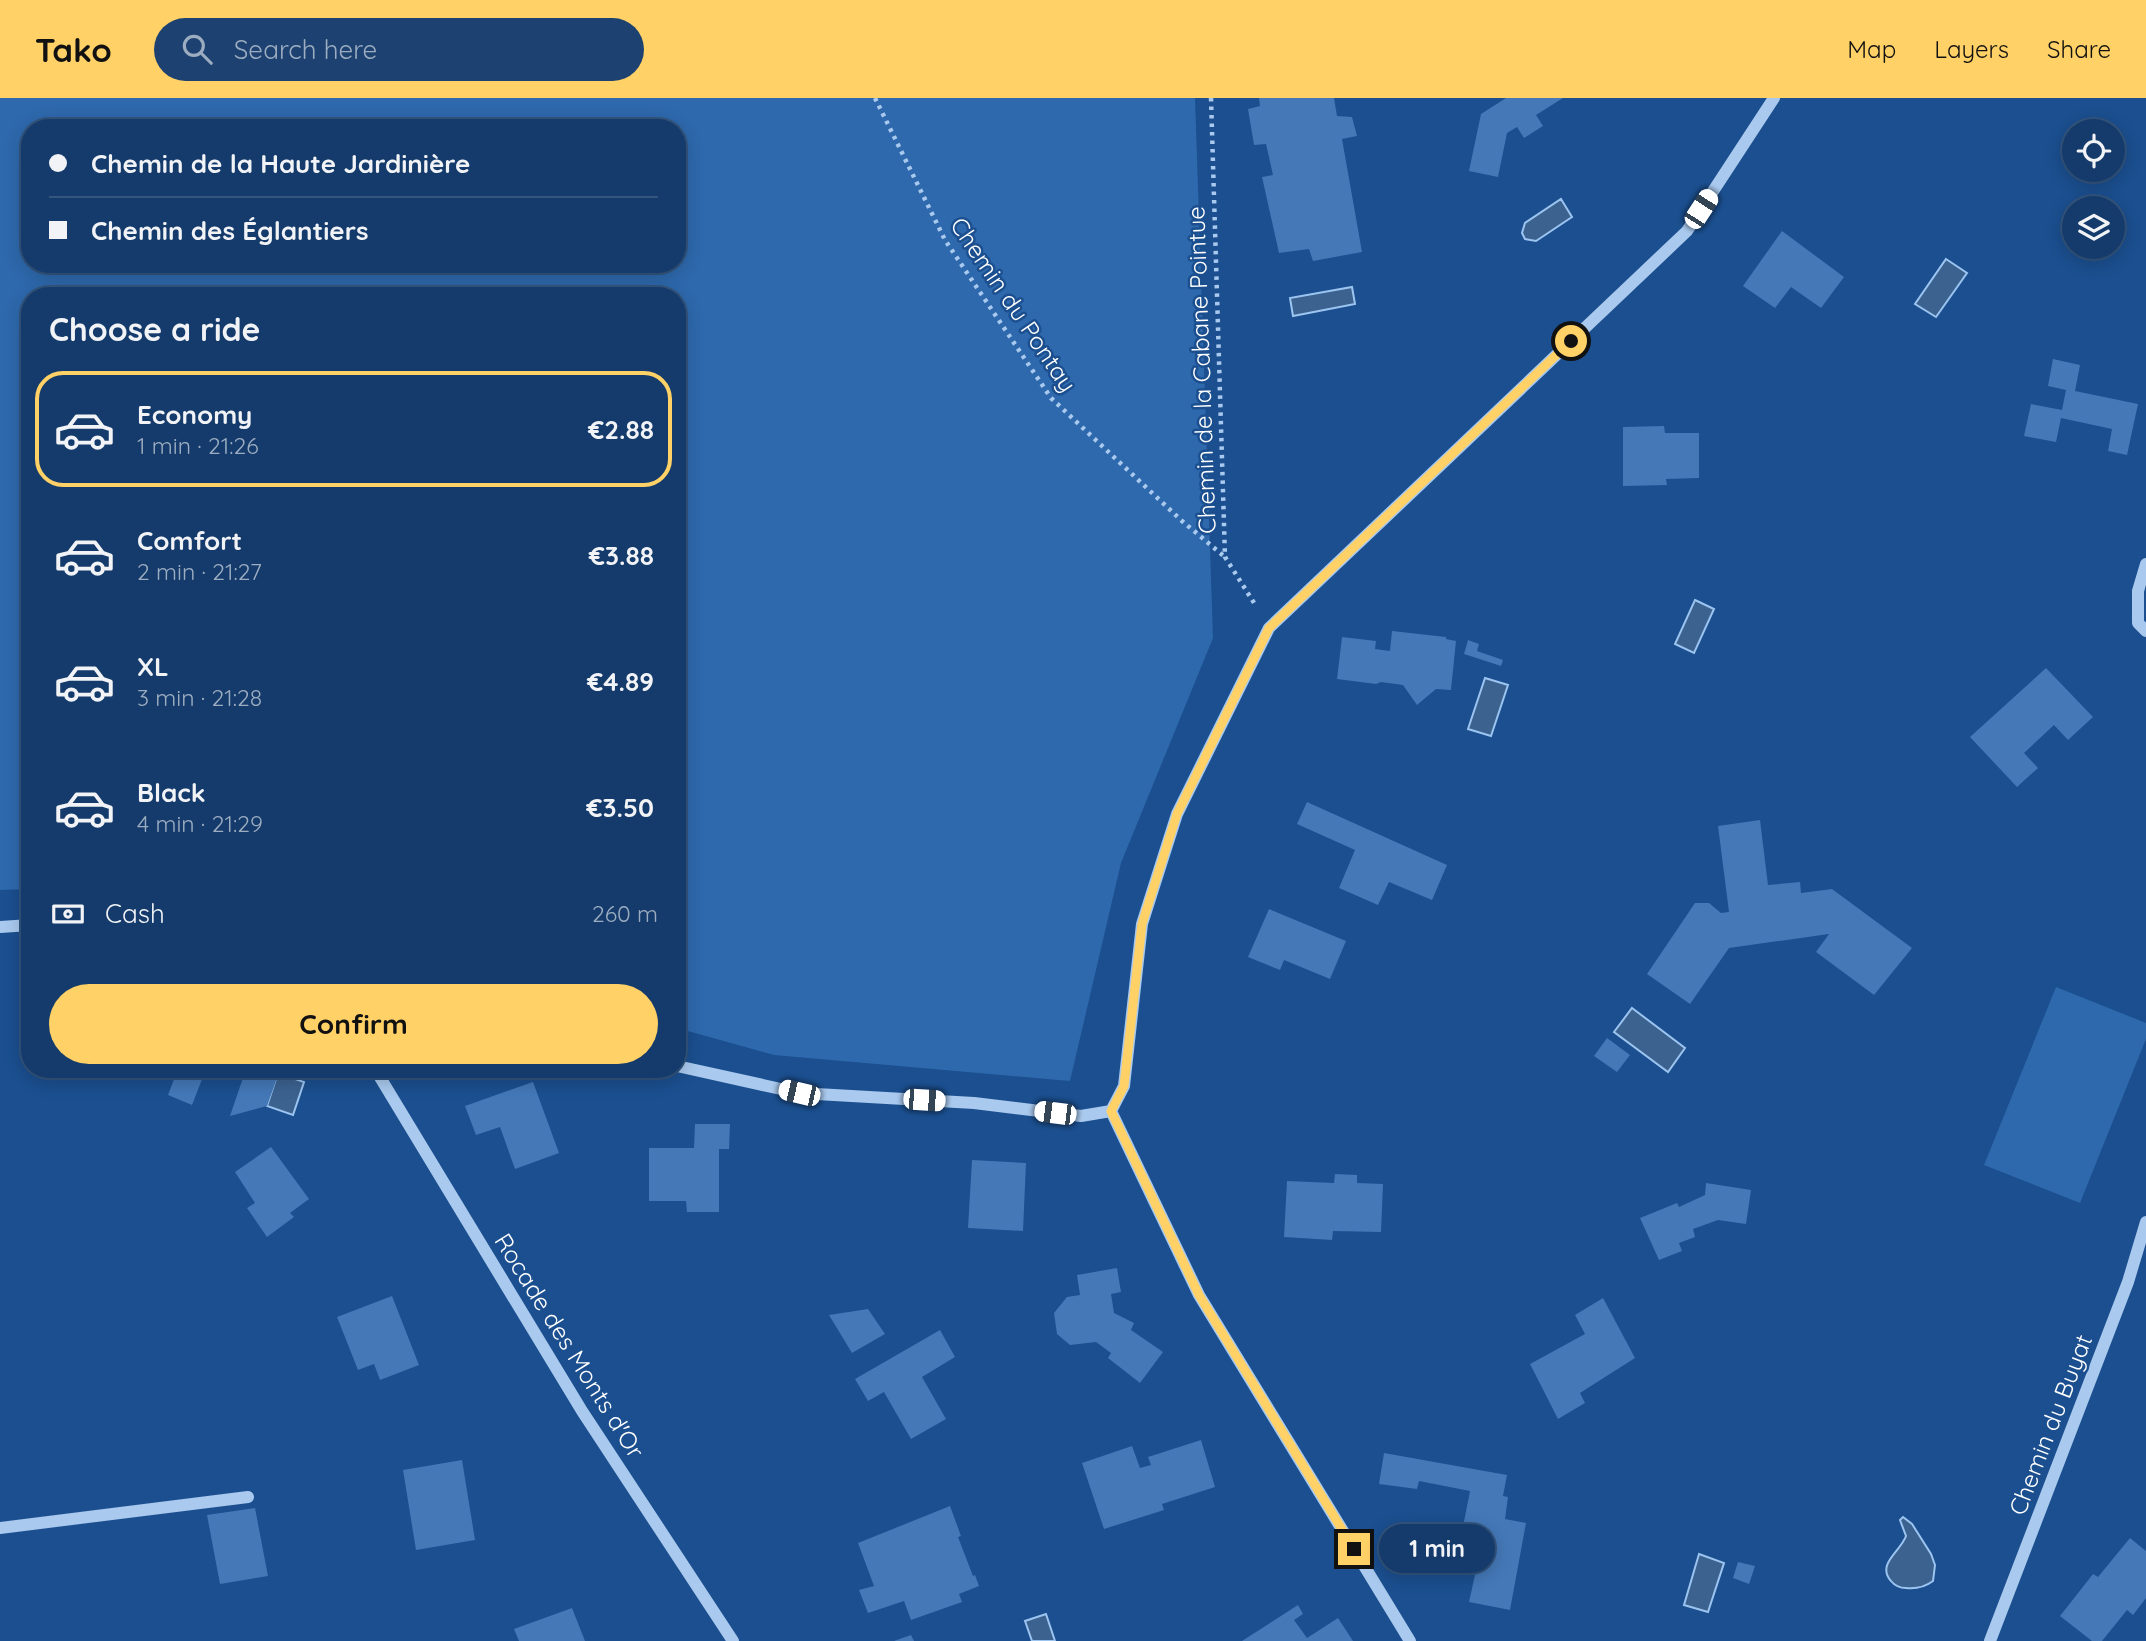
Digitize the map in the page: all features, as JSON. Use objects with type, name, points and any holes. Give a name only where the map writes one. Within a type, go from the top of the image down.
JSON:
[{"type":"street","points":[[1111,1111],[1124,1086],[1142,924],[1177,814],[1269,628],[1687,231],[1774,98]]},
{"type":"street","points":[[2146,564],[2138,592],[2138,623],[2146,631]]},
{"type":"street","points":[[0,927],[21,926]]},
{"type":"street","points":[[686,1068],[799,1093],[974,1104],[1081,1116],[1111,1111]]},
{"type":"street","name":"Rocade des Monts d'Or","points":[[380,1078],[582,1411],[733,1641]]},
{"type":"street","points":[[1111,1111],[1199,1295],[1410,1641]]},
{"type":"street","name":"Chemin du Buyat","points":[[1990,1641],[2128,1282],[2146,1222]]},
{"type":"street","points":[[0,1528],[248,1497]]},
{"type":"path","name":"Chemin du Pontay","points":[[875,98],[945,240],[1051,398],[1182,521],[1226,557]]},
{"type":"path","name":"Chemin de la Cabane Pointue","points":[[1211,98],[1226,557],[1269,628]]},
{"type":"shaded area","points":[[0,98],[1195,98],[1213,638],[1121,863],[1070,1081],[774,1055],[686,1031],[686,287],[21,287],[21,889],[0,890]]},
{"type":"shaded area","points":[[1561,199],[1572,217],[1536,241],[1525,239],[1522,233],[1525,223]]},
{"type":"shaded area","points":[[1946,259],[1967,273],[1936,317],[1915,304]]},
{"type":"shaded area","points":[[1352,287],[1355,304],[1293,316],[1290,298]]},
{"type":"shaded area","points":[[1695,600],[1714,609],[1694,653],[1675,644]]},
{"type":"shaded area","points":[[1485,678],[1508,685],[1491,736],[1468,729]]},
{"type":"shaded area","points":[[2056,987],[2146,1023],[2146,1039],[2080,1203],[1984,1165]]},
{"type":"shaded area","points":[[1632,1008],[1685,1048],[1668,1072],[1614,1032]]},
{"type":"shaded area","points":[[276,1078],[292,1078],[304,1082],[293,1115],[267,1106]]},
{"type":"shaded area","points":[[1903,1517],[1912,1524],[1935,1565],[1933,1581],[1927,1585],[1900,1587],[1887,1575],[1888,1563],[1906,1536],[1900,1520]]},
{"type":"shaded area","points":[[1699,1554],[1724,1563],[1708,1612],[1684,1605]]},
{"type":"shaded area","points":[[1046,1614],[1055,1641],[1032,1641],[1025,1621]]},
{"type":"building","points":[[1259,98],[1334,98],[1337,116],[1352,117],[1357,136],[1342,139],[1362,252],[1313,261],[1309,249],[1279,253],[1262,177],[1273,175],[1266,144],[1254,145],[1248,109],[1260,106]]},
{"type":"building","points":[[1506,98],[1563,98],[1536,115],[1543,126],[1524,138],[1517,127],[1507,133],[1498,177],[1469,171],[1481,114]]},
{"type":"building","points":[[1782,231],[1844,277],[1821,308],[1791,287],[1775,308],[1743,286]]},
{"type":"building","points":[[2053,359],[2080,365],[2075,391],[2138,404],[2127,455],[2108,451],[2112,429],[2061,418],[2056,442],[2024,436],[2031,404],[2062,410],[2066,390],[2048,386]]},
{"type":"building","points":[[1664,426],[1665,433],[1699,433],[1699,478],[1666,479],[1667,485],[1623,486],[1623,427]]},
{"type":"building","points":[[1392,631],[1446,637],[1456,641],[1451,690],[1436,689],[1417,705],[1403,685],[1337,679],[1342,637],[1376,641],[1375,649],[1390,651]]},
{"type":"building","points":[[1468,640],[1479,644],[1477,651],[1503,660],[1501,666],[1464,654]]},
{"type":"building","points":[[2046,668],[2093,717],[2068,740],[2054,725],[2024,753],[2038,768],[2017,787],[1970,737]]},
{"type":"building","points":[[1307,802],[1447,865],[1432,900],[1389,882],[1378,905],[1339,888],[1355,850],[1297,824]]},
{"type":"building","points":[[1760,820],[1768,885],[1800,882],[1801,893],[1832,889],[1912,948],[1874,995],[1816,952],[1829,934],[1729,948],[1690,1004],[1647,974],[1695,903],[1709,903],[1721,913],[1729,912],[1718,826]]},
{"type":"building","points":[[1269,909],[1346,941],[1330,979],[1284,960],[1280,970],[1248,957]]},
{"type":"building","points":[[1607,1038],[1630,1055],[1617,1072],[1594,1056]]},
{"type":"building","points":[[175,1078],[202,1078],[192,1105],[168,1095]]},
{"type":"building","points":[[243,1078],[277,1078],[267,1106],[230,1116]]},
{"type":"building","points":[[533,1082],[559,1153],[515,1169],[500,1127],[476,1135],[465,1106]]},
{"type":"building","points":[[695,1124],[730,1124],[729,1149],[719,1149],[719,1212],[687,1212],[686,1201],[649,1201],[649,1148],[694,1148]]},
{"type":"building","points":[[271,1147],[309,1199],[290,1213],[294,1217],[267,1237],[247,1208],[255,1203],[235,1172]]},
{"type":"building","points":[[972,1160],[1026,1163],[1023,1231],[968,1228]]},
{"type":"building","points":[[1335,1174],[1357,1175],[1357,1183],[1383,1184],[1381,1232],[1333,1231],[1332,1240],[1284,1237],[1287,1181],[1334,1183]]},
{"type":"building","points":[[1706,1183],[1751,1190],[1746,1224],[1718,1220],[1693,1229],[1695,1237],[1679,1243],[1682,1251],[1659,1260],[1640,1218],[1677,1203],[1679,1207],[1705,1195]]},
{"type":"building","points":[[1117,1268],[1121,1292],[1111,1294],[1114,1313],[1134,1323],[1131,1330],[1163,1352],[1140,1383],[1108,1358],[1111,1353],[1096,1342],[1070,1345],[1057,1334],[1054,1313],[1067,1297],[1080,1295],[1077,1275]]},
{"type":"building","points":[[392,1296],[419,1365],[380,1380],[374,1364],[358,1370],[337,1317]]},
{"type":"building","points":[[1603,1298],[1635,1358],[1580,1393],[1585,1403],[1558,1419],[1530,1364],[1585,1334],[1575,1315]]},
{"type":"building","points":[[868,1309],[885,1334],[852,1353],[829,1315]]},
{"type":"building","points":[[940,1330],[955,1357],[922,1377],[946,1419],[911,1439],[884,1392],[868,1401],[855,1379]]},
{"type":"building","points":[[1201,1440],[1215,1487],[1162,1504],[1164,1510],[1104,1529],[1082,1463],[1132,1446],[1140,1468],[1151,1465],[1148,1457]]},
{"type":"building","points":[[1384,1453],[1507,1475],[1503,1496],[1508,1497],[1505,1519],[1526,1523],[1510,1610],[1469,1602],[1475,1575],[1466,1574],[1472,1539],[1461,1537],[1470,1491],[1419,1481],[1417,1489],[1379,1484]]},
{"type":"building","points":[[462,1460],[475,1540],[416,1550],[403,1470]]},
{"type":"building","points":[[950,1506],[961,1536],[958,1537],[979,1586],[959,1594],[962,1602],[911,1620],[904,1601],[868,1613],[859,1590],[874,1586],[858,1543]]},
{"type":"building","points":[[255,1508],[268,1576],[220,1584],[207,1515]]},
{"type":"building","points":[[2130,1538],[2146,1551],[2146,1598],[2133,1615],[2127,1610],[2102,1641],[2092,1641],[2060,1616],[2093,1574],[2098,1577]]},
{"type":"building","points":[[1738,1562],[1755,1566],[1749,1584],[1733,1578]]},
{"type":"building","points":[[1298,1605],[1303,1614],[1294,1620],[1307,1638],[1338,1618],[1353,1641],[1242,1641]]},
{"type":"building","points":[[572,1608],[585,1641],[519,1641],[514,1629]]},
{"type":"building","points":[[911,1635],[914,1641],[894,1641]]},
{"type":"route","points":[[1354,1549],[1199,1295],[1111,1111],[1124,1086],[1142,924],[1177,814],[1269,628],[1571,341]]}]
